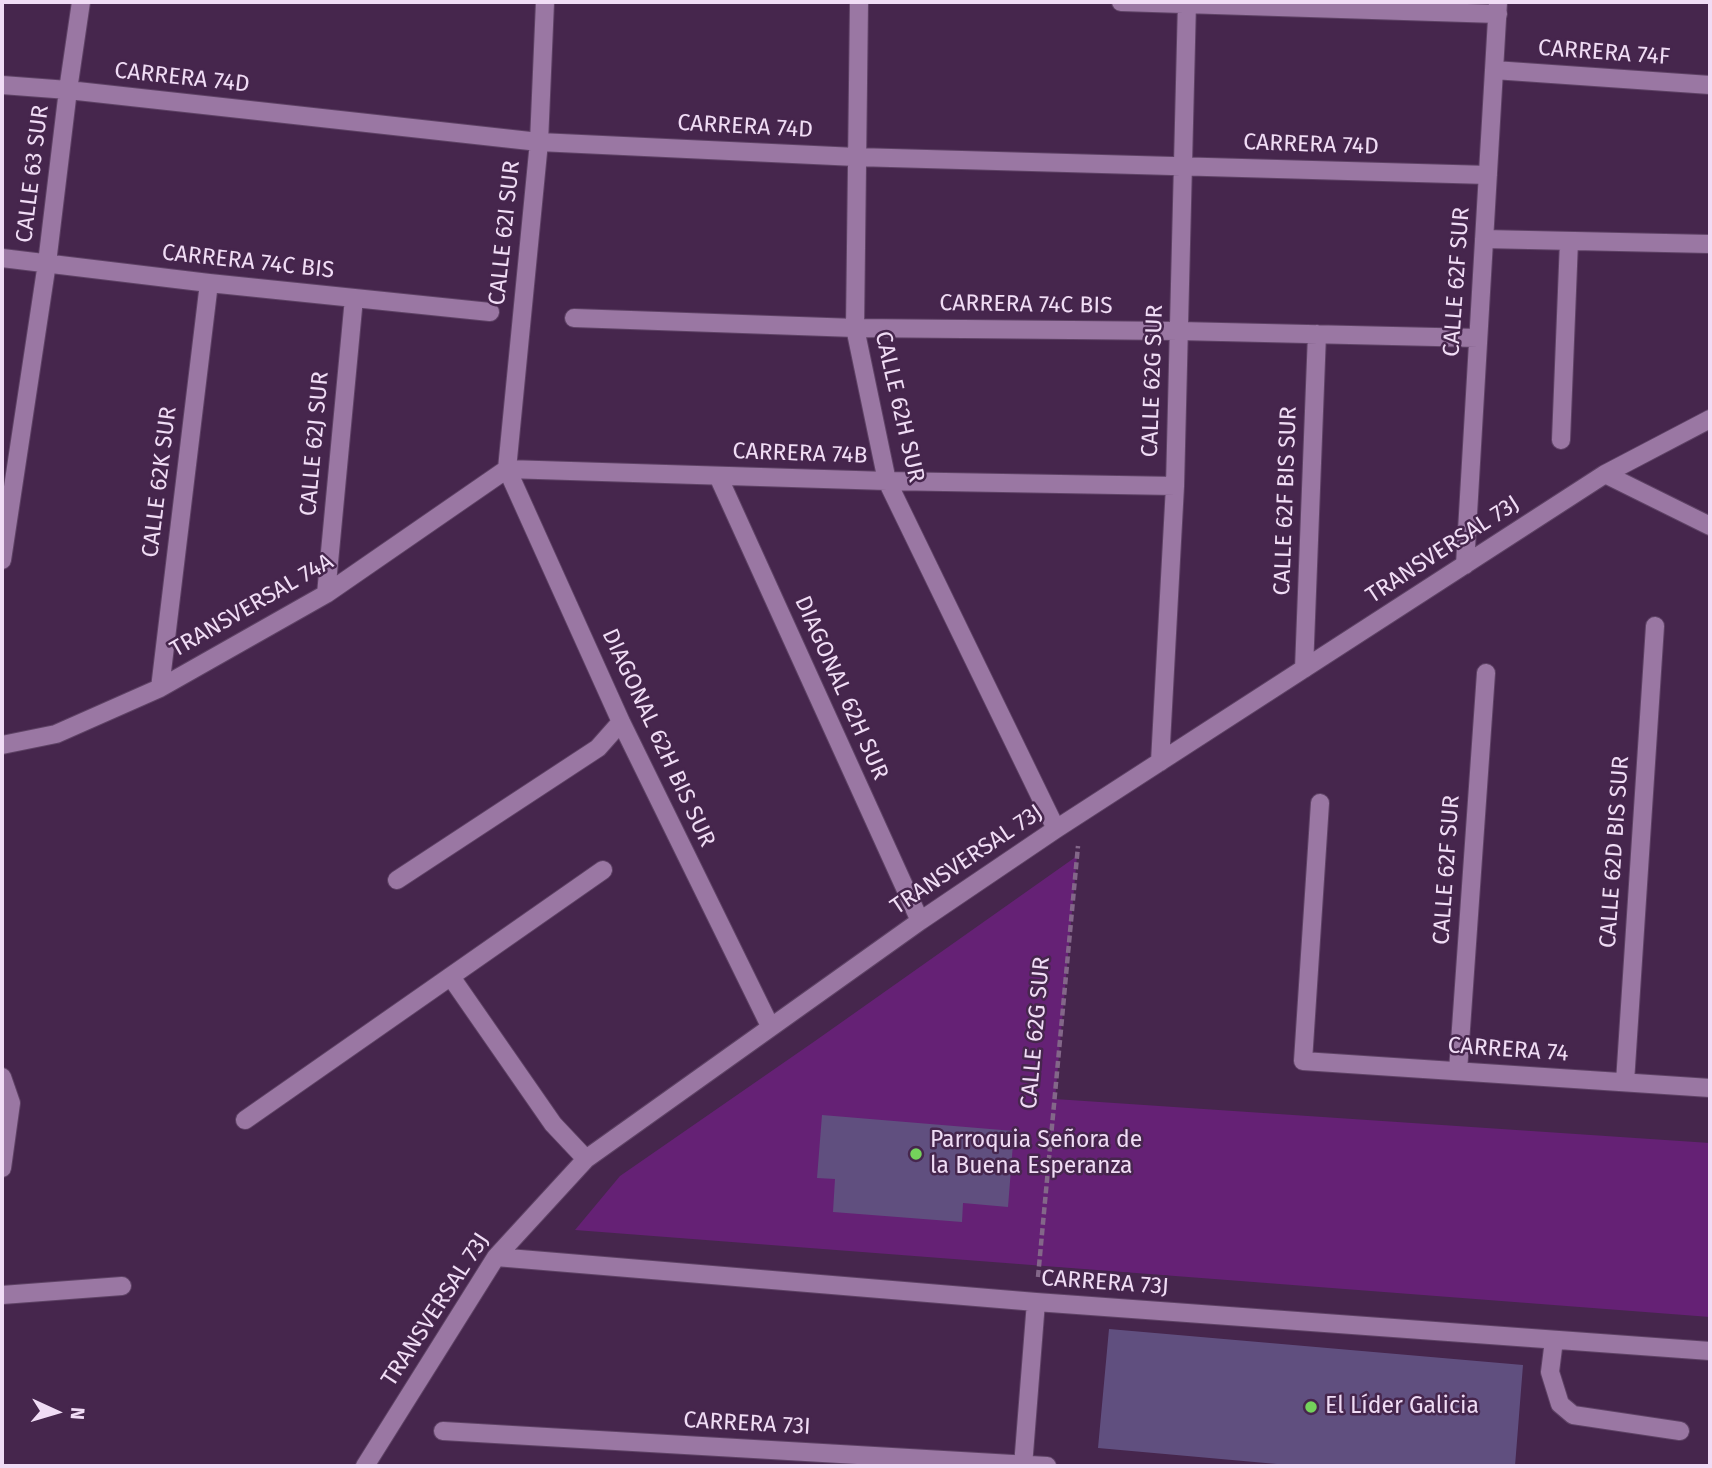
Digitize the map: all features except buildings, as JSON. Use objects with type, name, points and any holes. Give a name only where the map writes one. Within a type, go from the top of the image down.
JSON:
[{"type":"street","name":"CALLE 63 SUR","points":[[2,559],[47,263],[81,2]]},
{"type":"street","name":"CALLE 62I SUR","points":[[507,469],[540,142],[545,2]]},
{"type":"street","name":"CALLE 62H SUR","points":[[859,2],[855,328],[887,481],[1056,829]]},
{"type":"street","points":[[1121,2],[1498,8]]},
{"type":"street","name":"CALLE 62G SUR","points":[[1160,762],[1175,486],[1187,3]]},
{"type":"street","name":"CALLE 62F SUR","points":[[1465,565],[1498,8]]},
{"type":"street","name":"CARRERA 74F","points":[[1494,70],[1710,85]]},
{"type":"street","name":"CARRERA 74D","points":[[2,85],[540,142],[856,157],[1488,175]]},
{"type":"street","points":[[1484,239],[1710,244]]},
{"type":"street","points":[[1561,440],[1569,241]]},
{"type":"street","name":"CARRERA 74C BIS","points":[[2,258],[490,312]]},
{"type":"street","name":"CALLE 62K SUR","points":[[160,688],[209,283]]},
{"type":"street","name":"CALLE 62J SUR","points":[[326,594],[354,298]]},
{"type":"street","name":"CARRERA 74C BIS","points":[[574,318],[855,328],[1179,331],[1478,338]]},
{"type":"street","name":"CALLE 62F BIS SUR","points":[[1304,669],[1317,334]]},
{"type":"street","name":"TRANSVERSAL 73J","points":[[365,1466],[496,1256],[586,1159],[920,920],[1056,829],[1605,474],[1710,419]]},
{"type":"street","name":"CARRERA 74B","points":[[507,469],[887,481],[1175,486]]},
{"type":"street","name":"TRANSVERSAL 74A","points":[[2,745],[56,734],[160,688],[326,594],[507,469]]},
{"type":"street","name":"DIAGONAL 62H BIS SUR","points":[[507,469],[621,722],[770,1026]]},
{"type":"street","points":[[1605,474],[1710,526]]},
{"type":"street","name":"DIAGONAL 62H SUR","points":[[718,476],[920,920]]},
{"type":"street","name":"CALLE 62D BIS SUR","points":[[1625,1082],[1655,626]]},
{"type":"street","name":"CALLE 62F SUR","points":[[1458,1071],[1486,673]]},
{"type":"street","points":[[397,880],[598,748],[621,722]]},
{"type":"street","name":"CARRERA 74","points":[[1320,803],[1303,1061],[1710,1088]]},
{"type":"street","points":[[245,1120],[603,870]]},
{"type":"street","points":[[451,977],[553,1124],[586,1159]]},
{"type":"street","points":[[2,1077],[11,1103],[2,1168]]},
{"type":"street","name":"CARRERA 73J","points":[[496,1256],[1035,1302],[1710,1352]]},
{"type":"street","points":[[2,1295],[122,1286]]},
{"type":"street","points":[[1023,1466],[1035,1302]]},
{"type":"street","points":[[1554,1340],[1550,1372],[1560,1404],[1573,1415],[1681,1431]]},
{"type":"street","name":"CARRERA 73I","points":[[443,1431],[1047,1466]]},
{"type":"path","name":"CALLE 62G SUR","points":[[1035,1302],[1080,814]]},
{"type":"shaded area","points":[[1077,856],[1055,1099],[1710,1143],[1710,1317],[575,1230],[620,1176]]},
{"type":"place","name":"Parroquia Señora de la Buena Esperanza","points":[[916,1154]]},
{"type":"place","name":"El Líder Galicia","points":[[1311,1407]]}]
